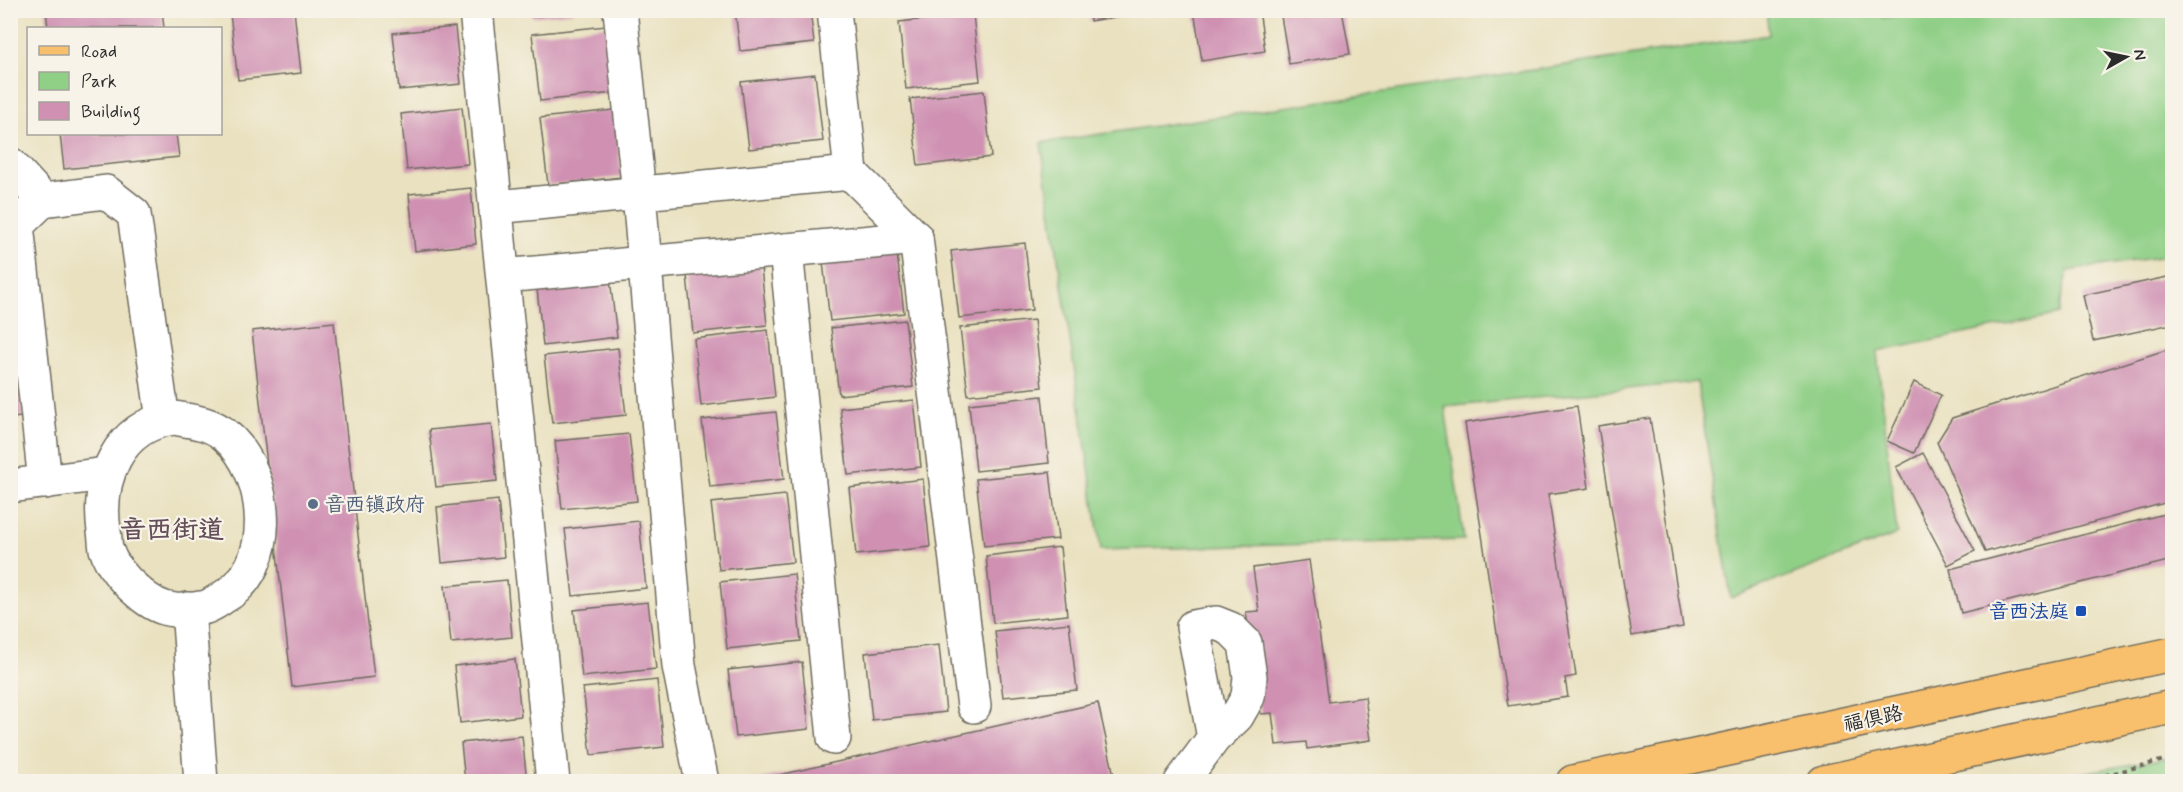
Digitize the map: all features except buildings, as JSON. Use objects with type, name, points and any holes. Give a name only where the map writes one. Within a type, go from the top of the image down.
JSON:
[{"type":"main road","name":"福俱路","points":[[1573,782],[2172,654]]},
{"type":"main road","points":[[1824,782],[2172,707]]},
{"type":"street","points":[[476,10],[553,782]]},
{"type":"street","points":[[620,10],[639,194],[679,666],[702,782]]},
{"type":"street","points":[[834,10],[851,173],[916,238],[974,706]]},
{"type":"street","points":[[10,164],[43,200]]},
{"type":"street","points":[[496,207],[851,173]]},
{"type":"street","points":[[45,482],[17,225],[43,200],[106,192],[134,214],[163,420]]},
{"type":"street","points":[[503,276],[916,238]]},
{"type":"street","points":[[786,250],[834,738]]},
{"type":"street","points":[[174,418],[199,422],[225,434],[251,470],[261,518],[258,552],[250,572],[231,593],[205,607],[174,610],[150,602],[122,579],[106,549],[101,512],[106,474],[126,441],[147,425],[163,420],[174,418]]},
{"type":"street","points":[[10,486],[106,474]]},
{"type":"street","points":[[188,609],[201,782]]},
{"type":"street","points":[[1181,782],[1214,738]]},
{"type":"path","points":[[2079,782],[2172,758]]},
{"type":"green space","points":[[1766,11],[1881,11],[1883,18],[1935,11],[2172,11],[2172,255],[2067,271],[2059,314],[1877,352],[1897,534],[1731,598],[1697,382],[1445,407],[1464,540],[1101,550],[1041,143],[1769,35]]},
{"type":"green space","points":[[2172,757],[2172,781],[2038,781]]},
{"type":"place","name":"音西镇政府","points":[[313,504]]},
{"type":"place","name":"音西法庭","points":[[2081,611]]},
{"type":"district","name":"音西街道","points":[[172,529]]}]
